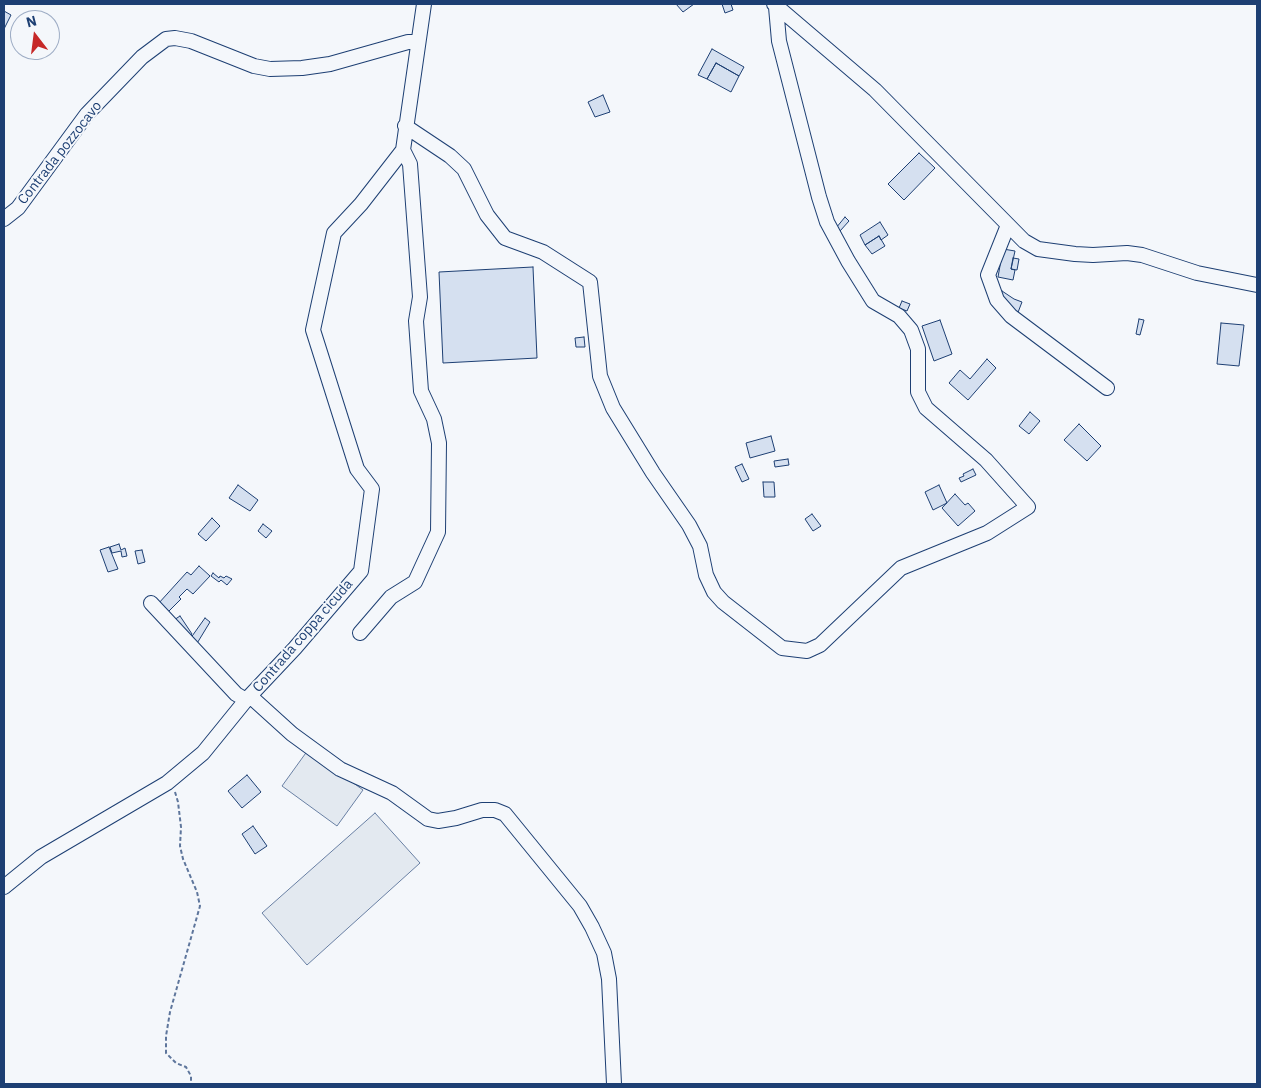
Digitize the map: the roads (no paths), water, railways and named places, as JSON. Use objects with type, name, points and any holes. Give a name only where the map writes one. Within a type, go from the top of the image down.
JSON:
[{"type":"street","points":[[360,633],[391,596],[416,582],[438,532],[439,443],[434,419],[421,391],[416,320],[420,297],[410,164],[403,150],[424,4]]},
{"type":"street","points":[[405,126],[450,156],[464,169],[487,216],[505,238],[543,252],[590,282],[600,376],[612,408],[697,539],[706,575],[714,592],[723,602],[782,648],[807,651],[820,645],[901,568],[988,533],[1028,507],[986,460],[926,408],[918,392],[918,349],[911,330],[899,316],[873,301],[827,222],[779,41],[775,6]]},
{"type":"street","points":[[775,6],[875,90],[1024,241],[1038,249],[1093,255],[1127,253],[1142,255],[1197,273],[1257,285]]},
{"type":"street","name":"Contrada pozzocavo","points":[[4,219],[18,208],[87,114],[142,57],[166,39],[175,38],[191,41],[254,66],[270,69],[302,68],[330,64],[408,42],[418,42]]},
{"type":"street","name":"Contrada coppa cicuda","points":[[4,887],[41,857],[167,783],[203,753],[248,698],[295,648],[361,571],[372,489],[357,469],[313,330],[334,233],[361,204],[403,150]]},
{"type":"street","points":[[1008,224],[988,275],[997,300],[1010,316],[1107,388]]},
{"type":"street","points":[[151,603],[236,694],[248,698],[292,734],[340,769],[392,793],[428,819],[438,821],[482,810],[494,810],[505,814],[580,906],[604,953],[609,979],[614,1084]]}]
